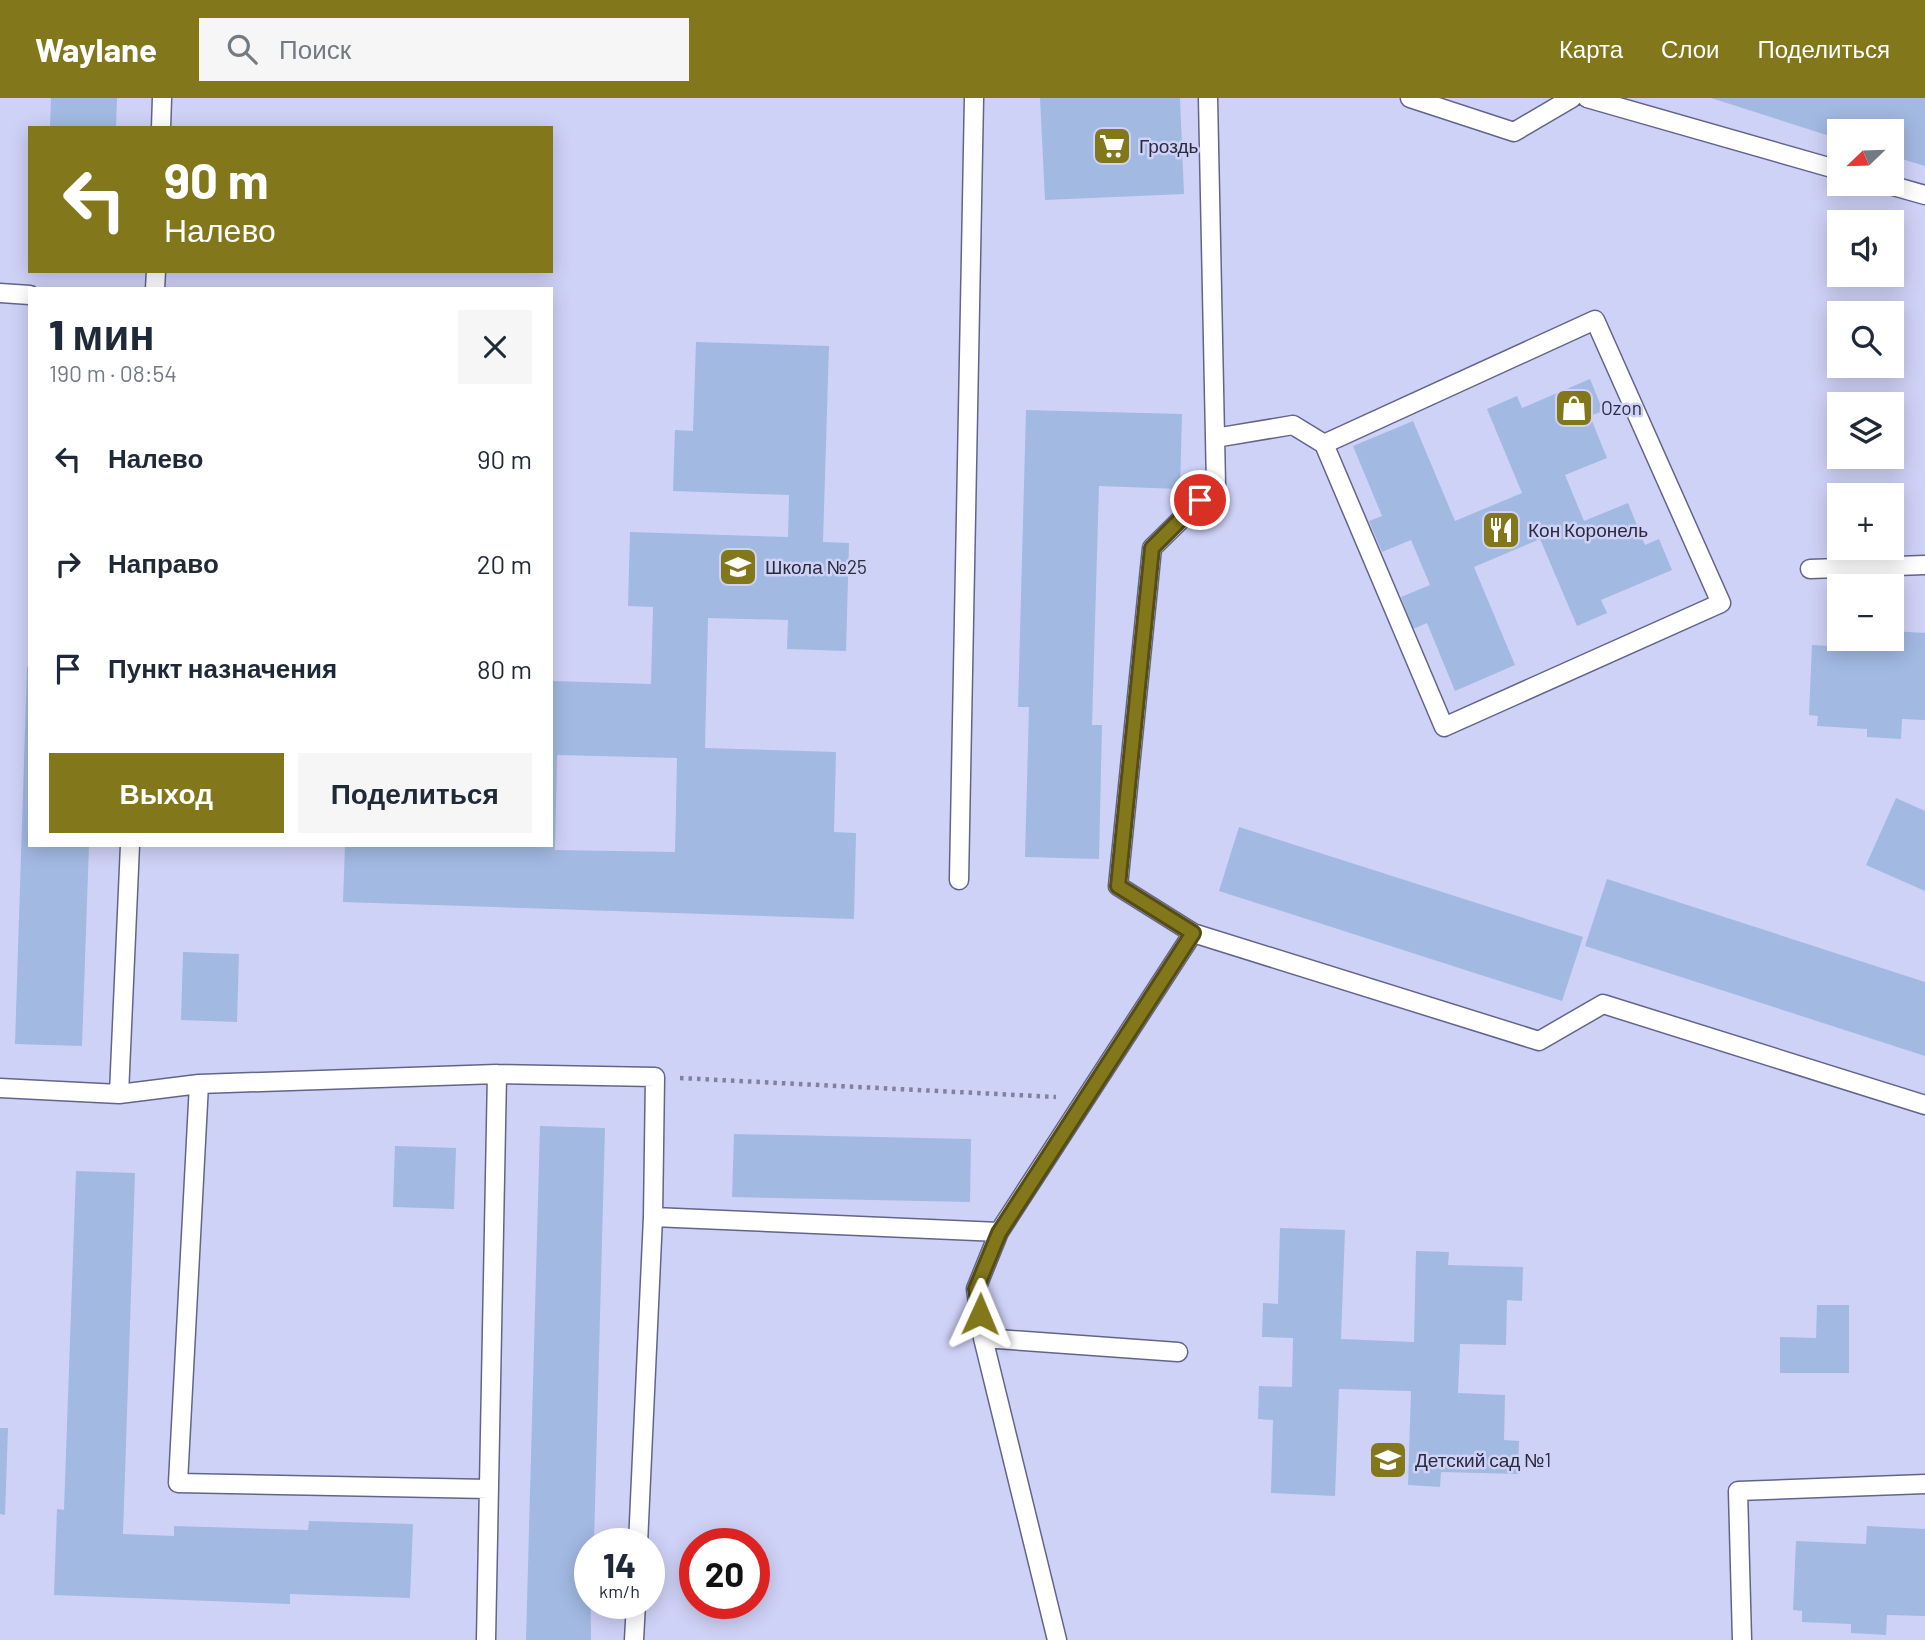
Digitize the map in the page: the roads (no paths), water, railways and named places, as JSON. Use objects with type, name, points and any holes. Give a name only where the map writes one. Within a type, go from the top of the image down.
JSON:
[{"type":"lane","points":[[160,126],[162,98]]},
{"type":"lane","points":[[959,880],[974,98]]},
{"type":"lane","points":[[1208,98],[1216,485],[1152,548],[1118,886],[1193,933],[1539,1041],[1603,1004],[1925,1105]]},
{"type":"lane","points":[[1410,98],[1514,132],[1572,98]]},
{"type":"lane","points":[[1587,98],[1827,167]]},
{"type":"lane","points":[[1904,189],[1925,195]]},
{"type":"lane","points":[[0,293],[28,295]]},
{"type":"lane","points":[[1216,438],[1293,425],[1324,444],[1444,727],[1721,603],[1595,320],[1324,444]]},
{"type":"lane","points":[[1810,569],[1925,565]]},
{"type":"lane","points":[[119,1094],[130,847]]},
{"type":"lane","points":[[1057,1640],[983,1338],[976,1289],[999,1233],[1193,933]]},
{"type":"lane","points":[[0,1088],[119,1094],[198,1084],[497,1074],[655,1077],[653,1217],[639,1528]]},
{"type":"lane","points":[[486,1640],[497,1074]]},
{"type":"lane","points":[[198,1084],[178,1483],[489,1489]]},
{"type":"lane","points":[[653,1217],[999,1233]]},
{"type":"lane","points":[[983,1338],[1178,1352]]},
{"type":"lane","points":[[1742,1640],[1738,1491],[1925,1485]]},
{"type":"lane","points":[[634,1640],[635,1619]]},
{"type":"place","name":"Гроздь","points":[[1112,146]]},
{"type":"place","name":"Ozon","points":[[1574,408]]},
{"type":"place","name":"Кон Коронель","points":[[1501,530]]},
{"type":"place","name":"Школа №25","points":[[738,567]]},
{"type":"place","name":"Детский сад №1","points":[[1388,1460]]}]
